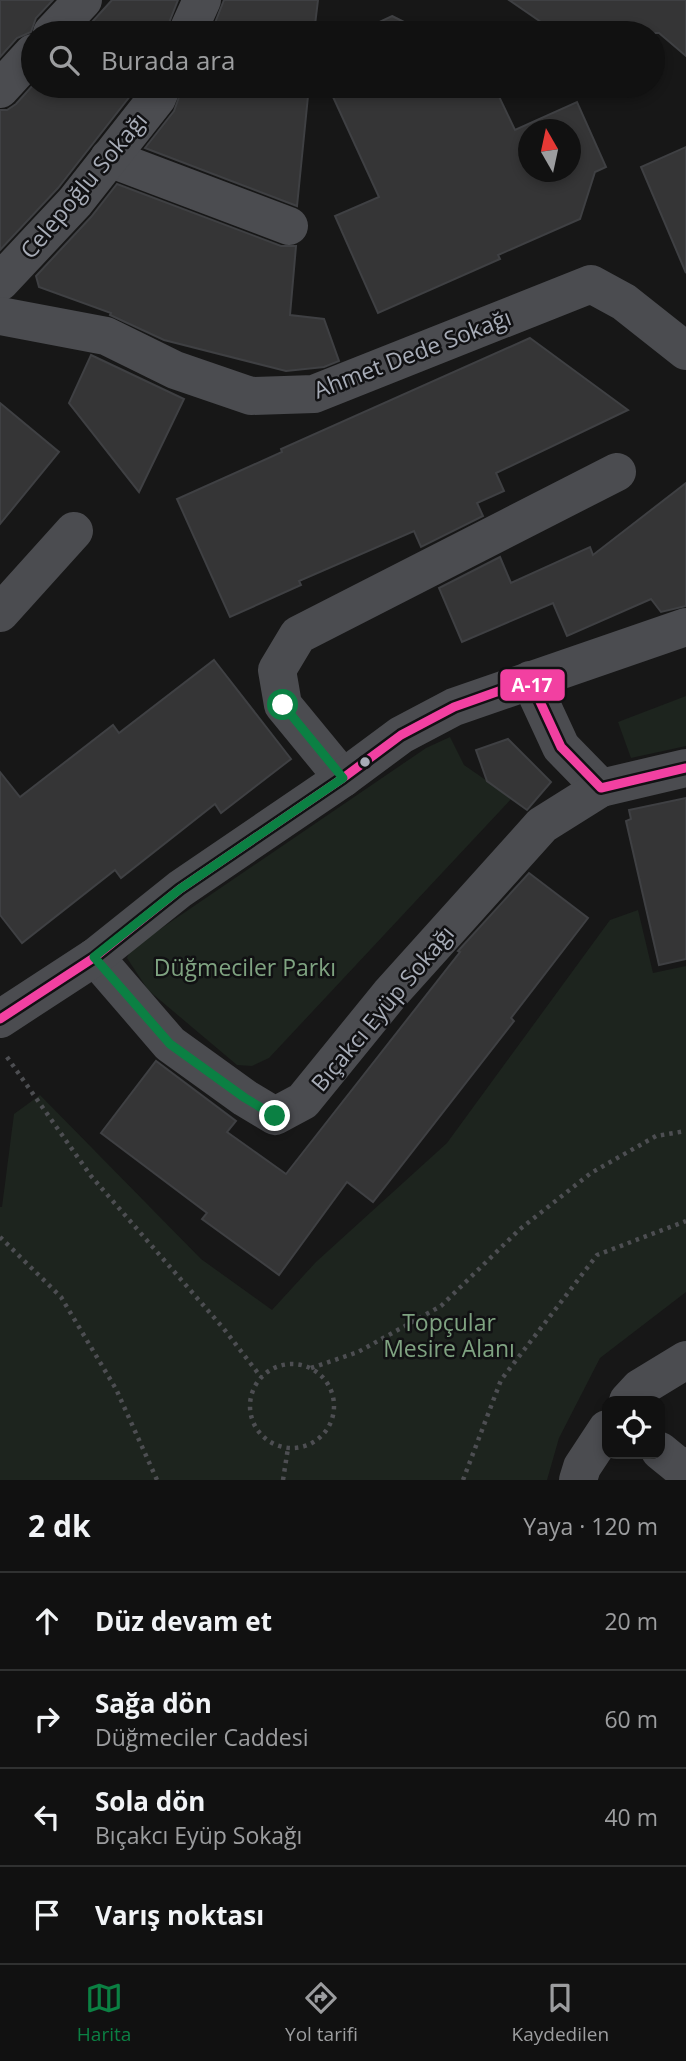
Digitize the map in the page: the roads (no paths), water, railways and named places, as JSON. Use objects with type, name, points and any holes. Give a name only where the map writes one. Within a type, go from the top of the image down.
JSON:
[{"type":"street","points":[[63,21],[83,0]]},
{"type":"street","points":[[192,21],[202,0]]},
{"type":"street","points":[[0,89],[21,66]]},
{"type":"street","name":"Celepoğlu Sokağı","points":[[0,282],[75,202],[157,98]]},
{"type":"street","points":[[109,158],[289,226]]},
{"type":"street","name":"Ahmet Dede Sokağı","points":[[0,316],[106,335],[175,370],[251,396],[314,394],[591,284],[624,302],[686,351]]},
{"type":"street","points":[[343,778],[283,705],[277,670],[298,635],[617,472]]},
{"type":"street","points":[[0,614],[74,531]]},
{"type":"street","points":[[0,1019],[94,957],[180,889],[343,778],[401,735],[454,707],[686,627]]},
{"type":"street","points":[[530,680],[561,747],[601,788]]},
{"type":"street","name":"Bıçakcı Eyüp Sokağı","points":[[94,957],[170,1044],[245,1098],[275,1116],[303,1101],[390,994],[542,825],[601,788],[686,768]]},
{"type":"street","points":[[633,1396],[640,1388],[686,1360]]},
{"type":"street","points":[[578,1480],[582,1467],[602,1437]]},
{"type":"street","points":[[665,1455],[676,1464],[686,1466]]},
{"type":"park label","name":"Düğmeciler Parkı","points":[[245,967]]},
{"type":"park label","name":"Topçular Mesire Alanı","points":[[449,1335]]}]
